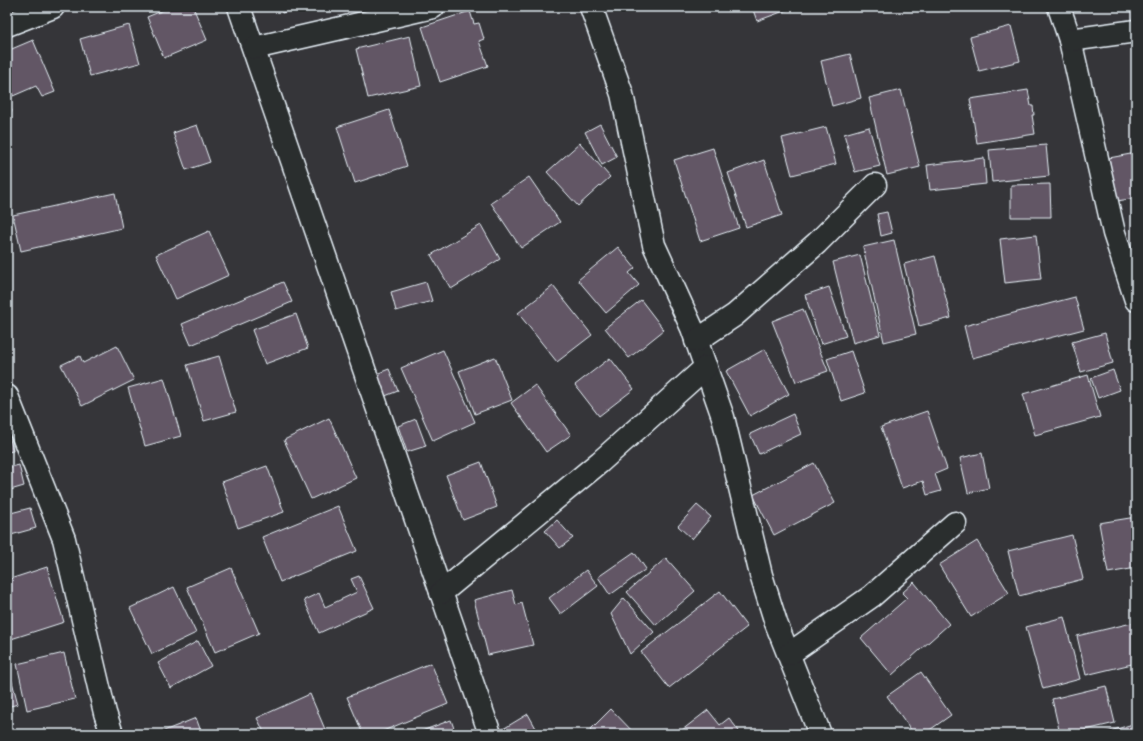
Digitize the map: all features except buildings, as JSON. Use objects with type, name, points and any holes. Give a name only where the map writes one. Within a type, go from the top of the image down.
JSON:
[{"type":"street","points":[[7,25],[53,7]]},
{"type":"street","points":[[239,7],[490,734]]},
{"type":"street","points":[[254,48],[433,7]]},
{"type":"street","points":[[592,7],[622,94],[654,246],[692,328],[706,367],[723,417],[761,575],[776,623],[820,734]]},
{"type":"street","points":[[1059,7],[1070,40],[1114,233],[1136,300]]},
{"type":"street","points":[[1070,40],[1136,31]]},
{"type":"street","points":[[696,341],[736,315],[817,243],[875,185]]},
{"type":"street","points":[[441,593],[600,462],[706,367]]},
{"type":"street","points":[[7,396],[64,539],[105,713],[112,734]]},
{"type":"street","points":[[789,654],[872,596],[955,523]]}]
